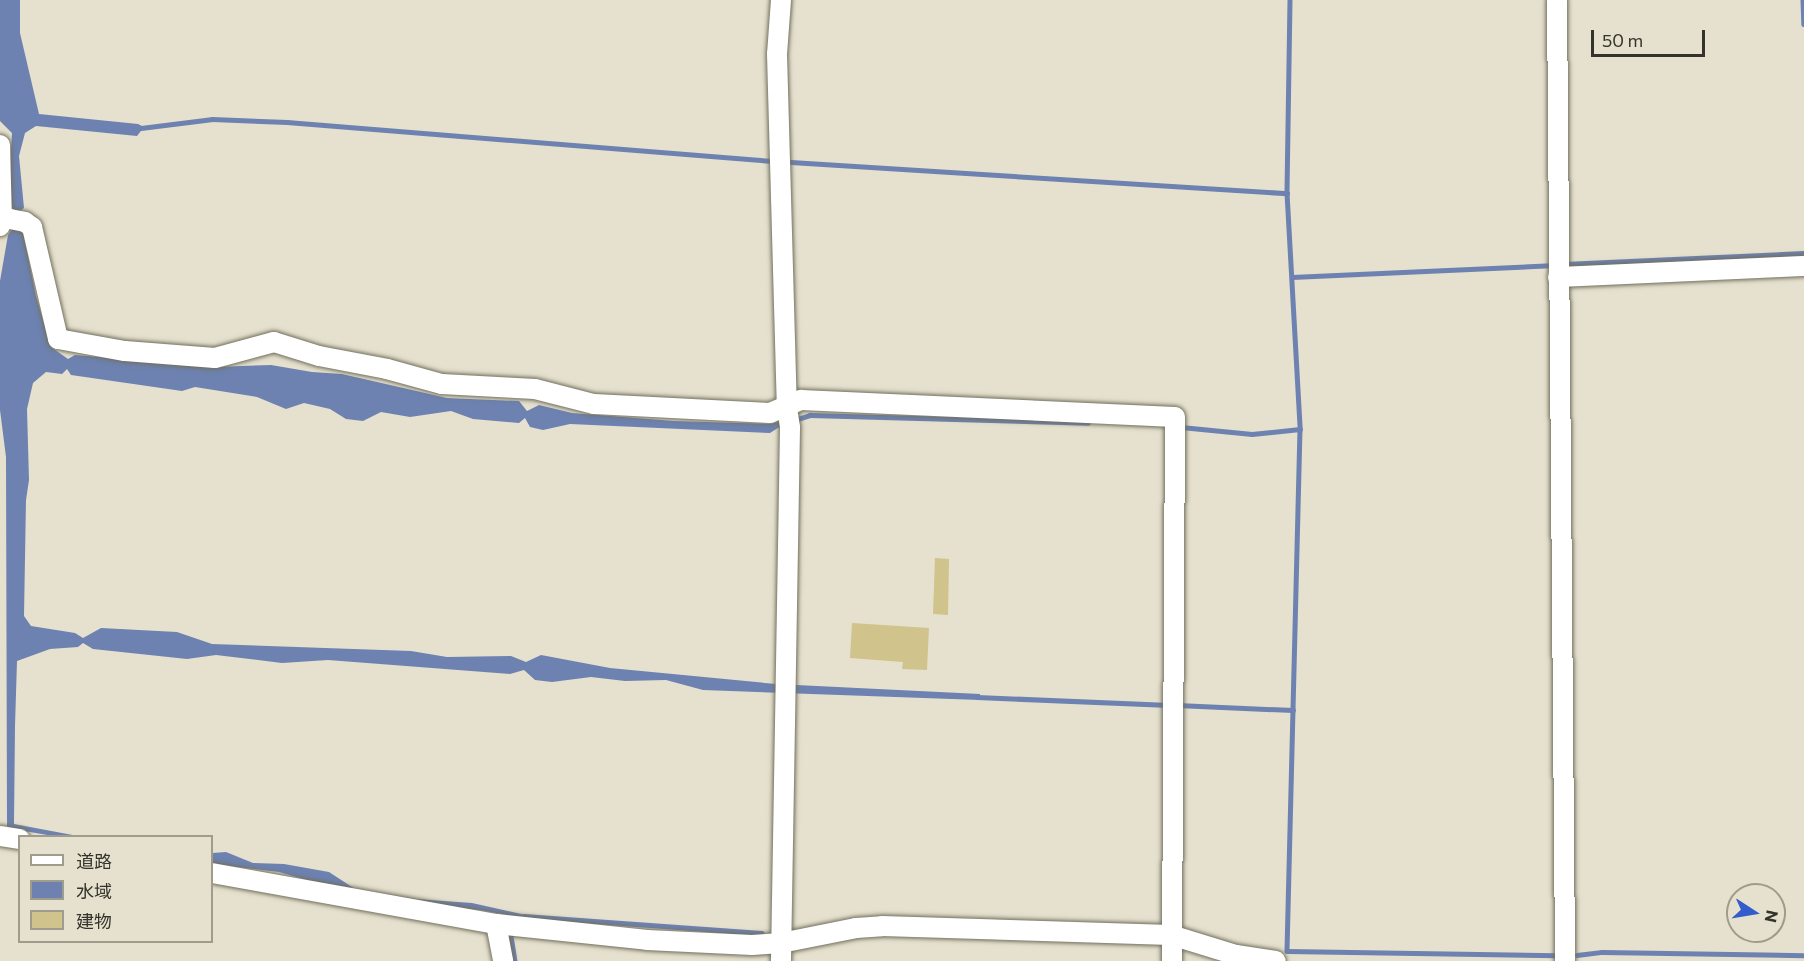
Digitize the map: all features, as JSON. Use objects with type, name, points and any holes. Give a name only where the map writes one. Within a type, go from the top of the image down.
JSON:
[{"type":"street","points":[[781,0],[777,54],[788,417],[787,701],[781,952]]},
{"type":"street","points":[[1557,0],[1565,961]]},
{"type":"street","points":[[0,145],[9,222],[33,227],[58,339],[125,351],[215,358],[274,342],[319,356],[387,369],[442,384],[535,389],[594,404],[770,412],[788,417]]},
{"type":"street","points":[[1558,270],[1804,266]]},
{"type":"street","points":[[788,417],[801,400],[1175,426],[1172,961]]},
{"type":"street","points":[[0,836],[18,839]]},
{"type":"street","points":[[213,873],[496,924],[647,940],[752,945],[781,952],[856,928],[882,926],[1172,935],[1236,955],[1276,961]]},
{"type":"street","points":[[496,924],[503,961]]},
{"type":"water","points":[[0,0],[20,0],[20,33],[39,114],[138,124],[144,127],[137,136],[36,126],[25,133],[19,156],[24,208],[19,212],[36,296],[51,347],[68,359],[75,355],[215,367],[271,365],[342,374],[447,398],[519,401],[527,411],[539,405],[572,413],[674,421],[769,424],[780,422],[781,426],[770,433],[570,424],[543,430],[530,427],[525,418],[519,423],[473,419],[451,411],[410,417],[381,412],[363,421],[346,419],[330,409],[304,403],[286,409],[257,397],[195,387],[182,391],[71,375],[67,369],[62,374],[46,372],[33,383],[27,409],[29,480],[26,500],[24,616],[31,626],[75,633],[83,638],[101,628],[177,632],[212,644],[411,651],[447,657],[511,656],[526,662],[541,655],[610,668],[776,684],[980,694],[980,700],[703,690],[666,680],[625,681],[591,677],[552,682],[535,680],[524,670],[510,674],[328,660],[282,663],[216,655],[187,659],[93,649],[83,643],[78,647],[50,649],[17,661],[14,824],[73,835],[47,835],[7,828],[6,457],[0,410],[0,281],[8,235],[14,227],[15,211],[8,203],[12,133],[0,121]]},
{"type":"water","points":[[226,852],[253,863],[284,864],[329,872],[355,889],[416,899],[472,903],[530,916],[530,919],[480,910],[426,906],[353,893],[279,872],[213,864],[213,853]]},
{"type":"building","points":[[935,558],[949,559],[948,615],[933,614]]},
{"type":"building","points":[[852,623],[929,628],[927,670],[902,669],[903,662],[850,658]]},
{"type":"waterway","points":[[1290,0],[1287,193],[1300,429],[1287,951],[1556,955]]},
{"type":"waterway","points":[[1803,0],[1804,24]]},
{"type":"waterway","points":[[141,128],[212,119],[287,122],[769,161]]},
{"type":"waterway","points":[[791,162],[1287,193]]},
{"type":"waterway","points":[[1564,264],[1804,253]]},
{"type":"waterway","points":[[1292,277],[1556,265]]},
{"type":"waterway","points":[[795,420],[810,415],[1088,423]]},
{"type":"waterway","points":[[1181,427],[1252,434],[1300,429]]},
{"type":"waterway","points":[[977,697],[1169,705]]},
{"type":"waterway","points":[[1177,705],[1293,710]]},
{"type":"waterway","points":[[524,916],[761,933]]},
{"type":"waterway","points":[[511,936],[515,961]]},
{"type":"waterway","points":[[1577,955],[1602,952],[1804,955]]}]
